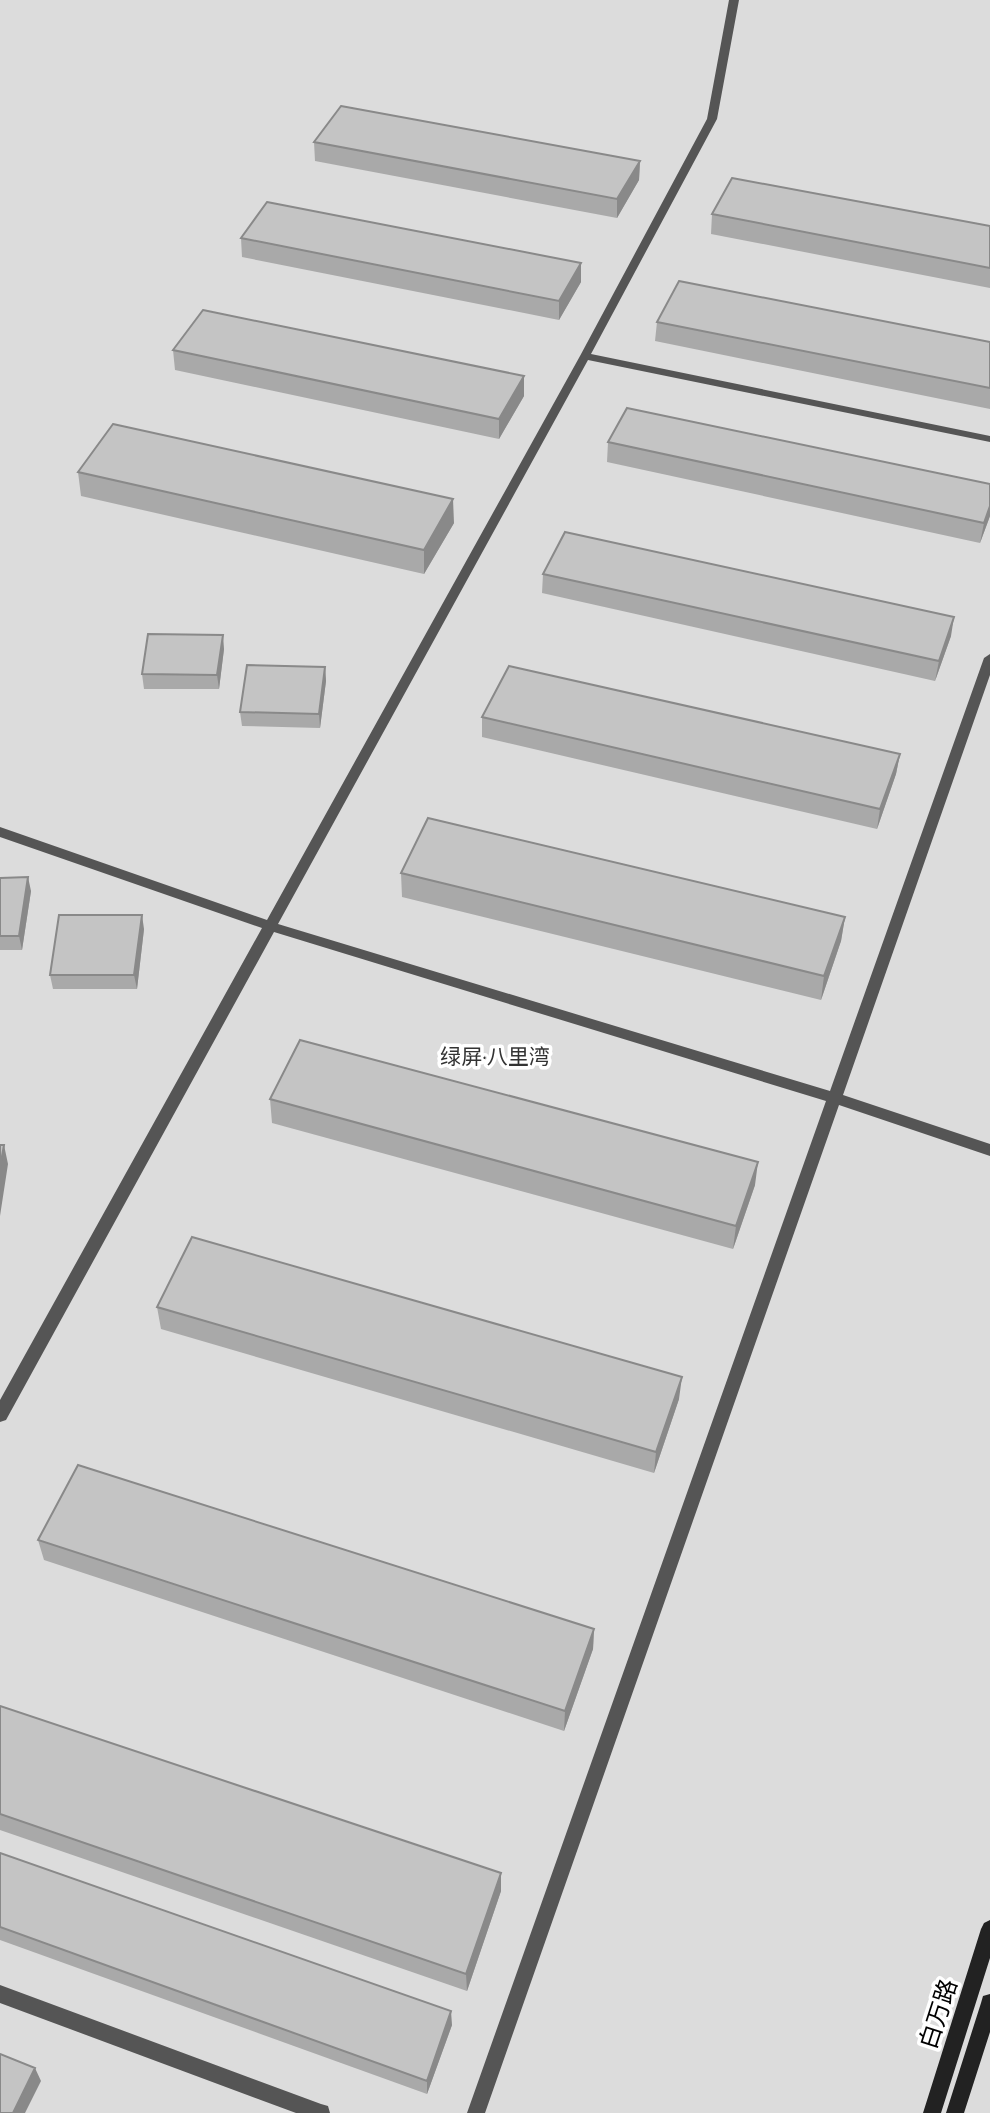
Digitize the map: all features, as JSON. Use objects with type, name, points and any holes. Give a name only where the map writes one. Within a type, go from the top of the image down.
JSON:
[{"type":"main road","name":"白万路","points":[[932,2113],[990,1929]]},
{"type":"main road","points":[[955,2113],[990,2003]]},
{"type":"lane","points":[[0,1415],[585,356],[712,119],[734,0]]},
{"type":"lane","points":[[585,356],[990,439]]},
{"type":"lane","points":[[476,2113],[990,658]]},
{"type":"lane","points":[[0,832],[270,926],[835,1098],[990,1150]]},
{"type":"lane","points":[[0,1994],[321,2113]]},
{"type":"green space","name":"绿屏·八里湾","points":[[0,0],[990,0],[990,2113],[0,2113]]},
{"type":"building","points":[[341,106],[640,161],[617,199],[314,142]]},
{"type":"building","points":[[732,178],[990,226],[990,268],[712,214]]},
{"type":"building","points":[[267,202],[581,263],[559,301],[241,238]]},
{"type":"building","points":[[679,281],[990,342],[990,388],[657,322]]},
{"type":"building","points":[[203,310],[524,376],[499,419],[173,350]]},
{"type":"building","points":[[627,408],[990,484],[990,506],[984,523],[608,442]]},
{"type":"building","points":[[113,424],[453,499],[424,550],[78,472]]},
{"type":"building","points":[[565,532],[954,617],[939,661],[543,574]]},
{"type":"building","points":[[148,634],[223,635],[217,675],[142,674]]},
{"type":"building","points":[[247,665],[325,667],[319,714],[240,712]]},
{"type":"building","points":[[509,666],[900,754],[880,809],[482,717]]},
{"type":"building","points":[[428,818],[845,917],[824,976],[401,873]]},
{"type":"building","points":[[28,877],[19,936],[0,936],[0,878]]},
{"type":"building","points":[[59,915],[142,915],[134,975],[50,975]]},
{"type":"building","points":[[300,1040],[758,1162],[736,1226],[270,1099]]},
{"type":"building","points":[[0,1145],[4,1145],[0,1167]]},
{"type":"building","points":[[192,1237],[682,1377],[656,1452],[157,1307]]},
{"type":"building","points":[[78,1465],[594,1629],[565,1711],[38,1540]]},
{"type":"building","points":[[0,1706],[501,1873],[466,1974],[0,1814]]},
{"type":"building","points":[[0,1853],[451,2011],[427,2081],[0,1927]]},
{"type":"building","points":[[0,2054],[35,2068],[13,2113],[0,2113]]}]
